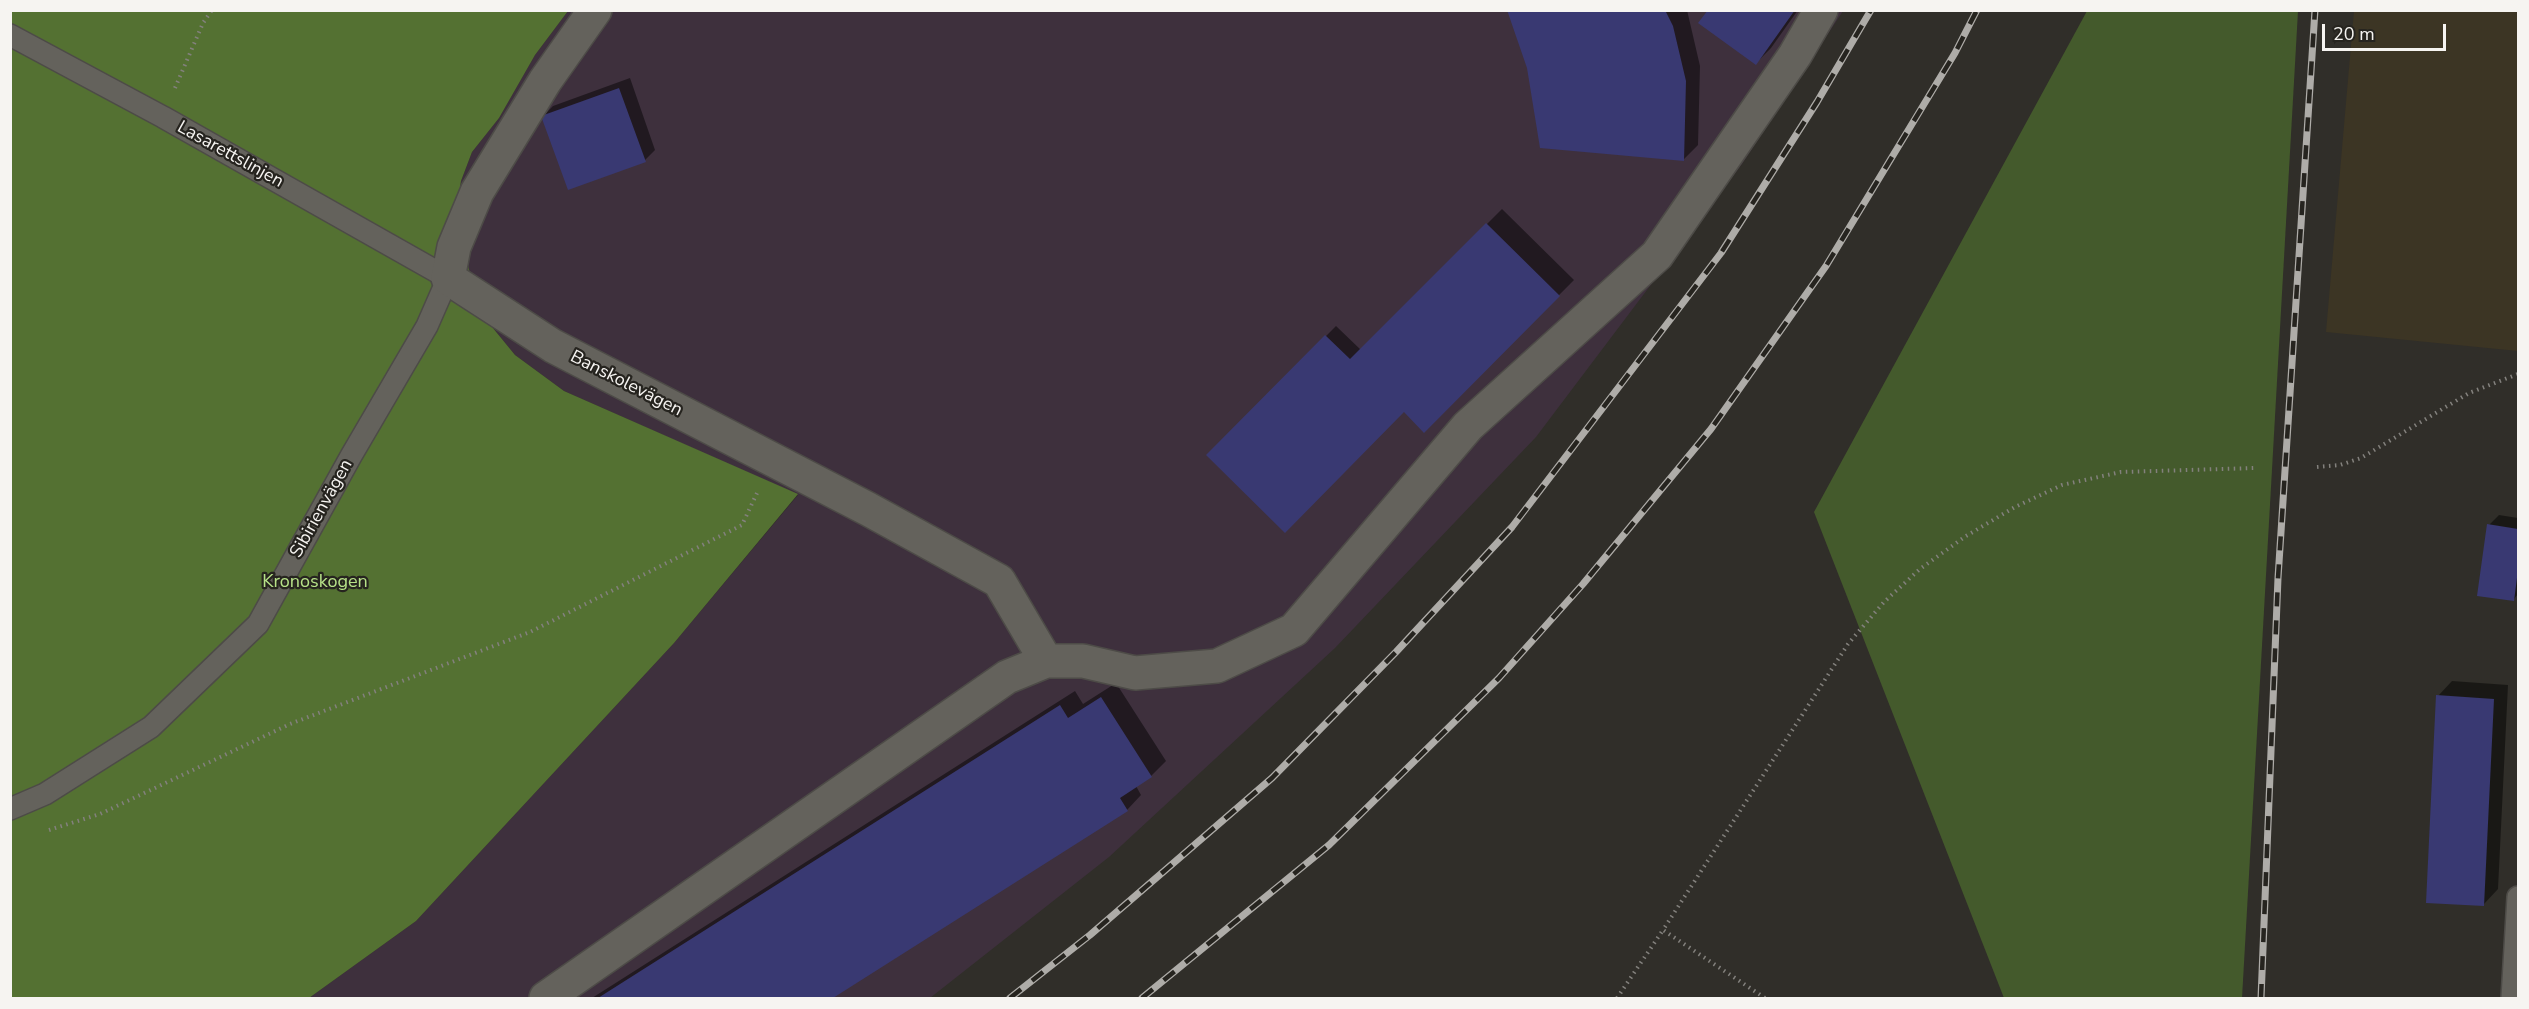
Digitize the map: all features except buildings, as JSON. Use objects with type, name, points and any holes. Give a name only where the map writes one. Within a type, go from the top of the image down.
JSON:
[{"type":"street","points":[[448,278],[454,247],[477,192],[545,81],[595,10]]},
{"type":"street","points":[[546,999],[1007,676],[1046,661],[1083,661],[1136,673],[1217,666],[1294,630],[1468,426],[1657,255],[1795,55],[1821,10]]},
{"type":"street","name":"Banskolevägen","points":[[448,278],[553,346],[774,460],[999,581],[1046,661]]},
{"type":"lane","name":"Lasarettslinjen","points":[[10,35],[163,117],[448,278]]},
{"type":"lane","name":"Sibirienvägen","points":[[10,809],[45,794],[151,727],[258,624],[351,456],[427,326],[448,278]]},
{"type":"lane","points":[[2512,999],[2518,897]]},
{"type":"path","points":[[163,117],[203,23],[212,10]]},
{"type":"path","points":[[2317,467],[2340,465],[2361,458],[2469,393],[2518,374]]},
{"type":"path","points":[[44,832],[99,814],[290,724],[530,632],[742,525],[774,460]]},
{"type":"path","points":[[1617,999],[1848,644],[1884,602],[1920,569],[1966,536],[2015,507],[2062,485],[2121,472],[2255,468]]},
{"type":"path","points":[[1663,930],[1765,999]]},
{"type":"shaded area","points":[[568,11],[1843,11],[1742,164],[1536,437],[1335,648],[1109,857],[930,998],[309,998],[416,921],[674,643],[798,495],[564,391],[515,355],[488,322],[469,270],[456,213],[461,181],[472,152],[499,118],[535,55]]},
{"type":"shaded area","points":[[2354,11],[2518,11],[2518,351],[2326,332]]},
{"type":"green space","name":"Kronoskogen","points":[[10,11],[568,11],[535,55],[499,118],[472,152],[461,181],[456,214],[469,270],[488,322],[515,355],[564,391],[798,494],[674,643],[416,921],[309,998],[11,998]]},
{"type":"green space","points":[[2087,11],[2298,11],[2242,998],[2004,998],[1814,512]]},
{"type":"railway","points":[[1010,998],[1090,935],[1272,778],[1396,652],[1512,527],[1721,253],[1817,102],[1871,10]]},
{"type":"railway","points":[[1142,998],[1329,845],[1499,678],[1583,584],[1711,429],[1826,266],[1955,53],[1977,10]]},
{"type":"railway","points":[[2261,998],[2278,578],[2315,10]]}]
